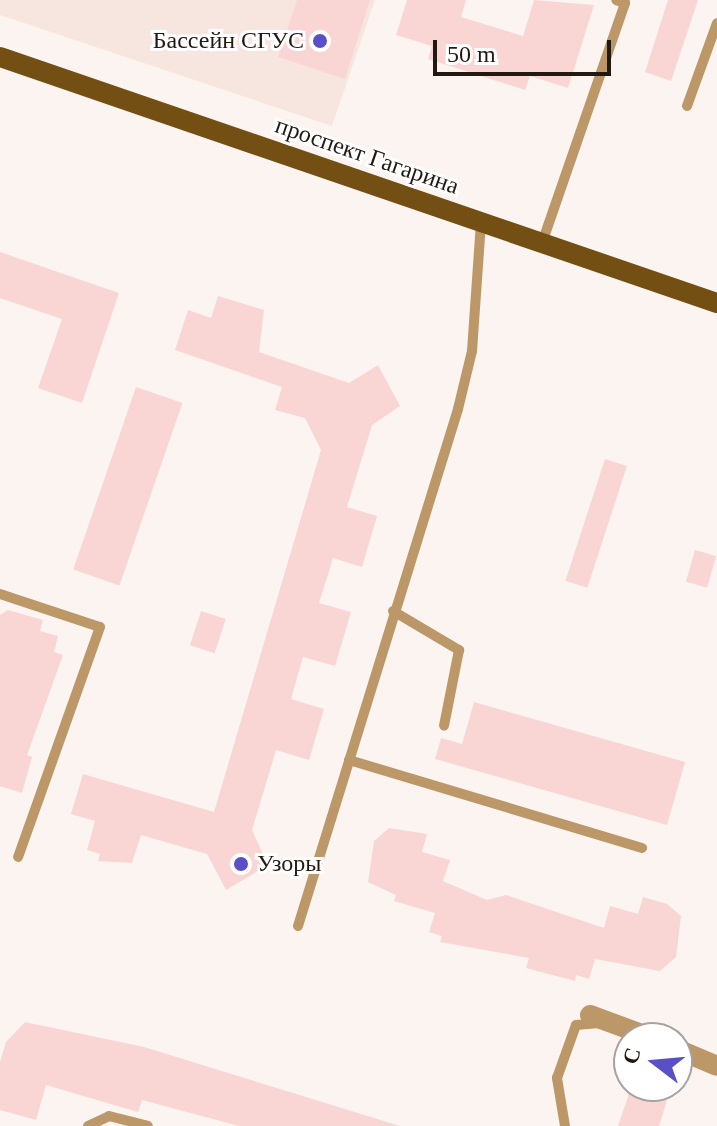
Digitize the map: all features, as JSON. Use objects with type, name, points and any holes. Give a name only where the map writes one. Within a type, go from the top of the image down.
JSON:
[{"type":"main road","name":"проспект Гагарина","points":[[0,57],[542,243],[716,307]]},
{"type":"street","points":[[600,1018],[613,1023]]},
{"type":"street","points":[[693,1056],[717,1066]]},
{"type":"lane","points":[[542,243],[625,3],[616,0]]},
{"type":"lane","points":[[687,106],[717,23]]},
{"type":"lane","points":[[298,926],[472,351],[481,223]]},
{"type":"lane","points":[[0,594],[100,627],[18,857]]},
{"type":"lane","points":[[393,611],[459,650],[444,726]]},
{"type":"lane","points":[[349,760],[642,848]]},
{"type":"lane","points":[[565,1126],[557,1078],[576,1025],[600,1018]]},
{"type":"lane","points":[[88,1126],[109,1116],[148,1126]]},
{"type":"shaded area","points":[[0,0],[375,0],[332,126],[0,15]]},
{"type":"building","name":"Бассейн СГУС","points":[[297,0],[370,0],[345,79],[278,57]]},
{"type":"building","points":[[407,0],[466,0],[461,17],[523,36],[534,0],[594,5],[568,88],[530,76],[525,90],[428,59],[432,46],[396,35]]},
{"type":"building","points":[[668,0],[698,0],[671,81],[645,72]]},
{"type":"building","points":[[0,252],[119,293],[82,403],[38,388],[62,319],[0,298]]},
{"type":"building","points":[[218,296],[264,310],[259,352],[349,383],[378,365],[400,406],[372,425],[347,507],[377,516],[362,567],[333,558],[319,603],[351,612],[335,666],[303,657],[291,699],[324,709],[309,760],[276,750],[252,830],[268,865],[226,890],[207,854],[141,835],[132,863],[98,861],[100,854],[87,850],[95,821],[71,814],[83,774],[214,812],[321,450],[305,418],[275,410],[282,387],[175,350],[188,310],[211,318]]},
{"type":"building","points":[[136,387],[182,403],[119,585],[73,569]]},
{"type":"building","points":[[605,459],[627,466],[587,588],[565,581]]},
{"type":"building","points":[[695,550],[716,556],[707,588],[686,582]]},
{"type":"building","points":[[8,610],[43,620],[40,631],[58,636],[54,652],[63,655],[27,755],[32,757],[22,793],[0,786],[0,615]]},
{"type":"building","points":[[201,611],[226,619],[215,653],[190,645]]},
{"type":"building","points":[[474,702],[685,762],[667,825],[435,759],[441,738],[462,744]]},
{"type":"building","points":[[389,828],[427,834],[422,852],[450,860],[443,881],[487,900],[506,895],[604,928],[610,906],[638,914],[643,897],[667,904],[681,916],[676,957],[660,971],[595,959],[589,979],[576,975],[575,981],[526,968],[529,958],[440,942],[442,936],[429,932],[435,913],[394,901],[396,895],[368,882],[374,841]]},
{"type":"building","points":[[25,1022],[144,1047],[400,1126],[239,1126],[142,1100],[138,1112],[46,1085],[36,1120],[0,1110],[0,1062],[6,1042]]},
{"type":"building","points":[[626,1102],[666,1102],[659,1126],[618,1126]]},
{"type":"place","name":"Бассейн СГУС","points":[[320,41]]},
{"type":"place","name":"Узоры","points":[[241,864]]}]
